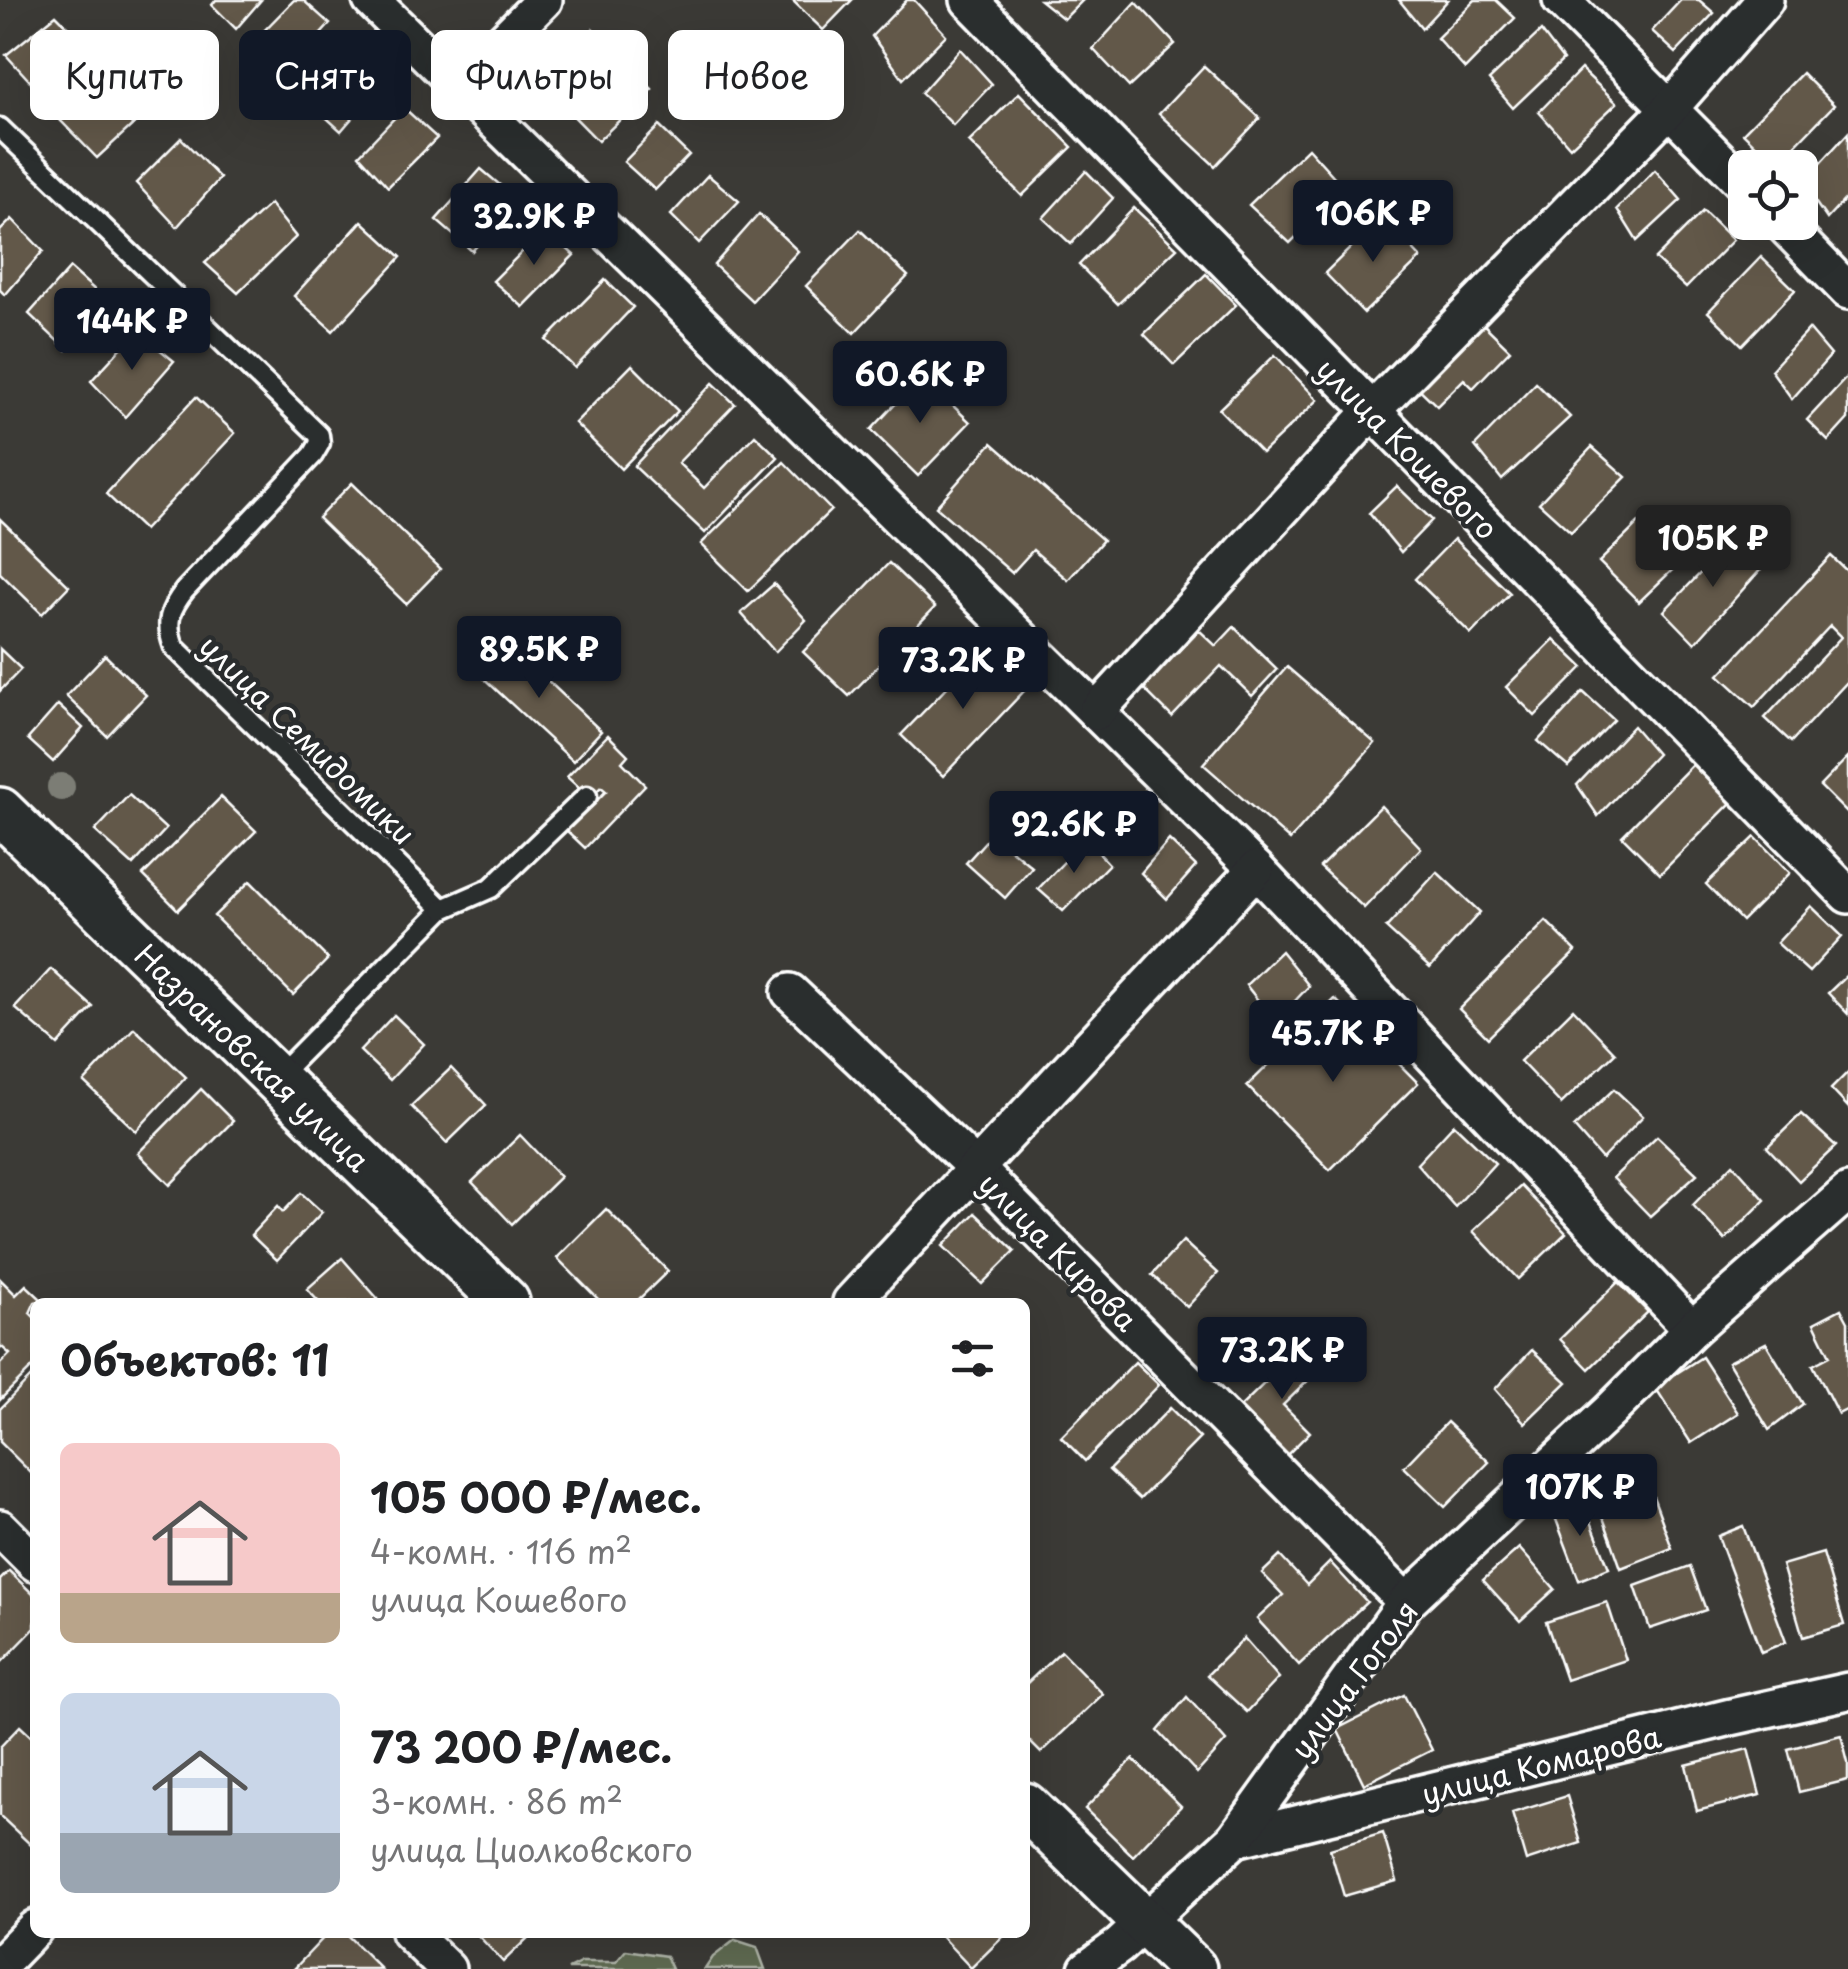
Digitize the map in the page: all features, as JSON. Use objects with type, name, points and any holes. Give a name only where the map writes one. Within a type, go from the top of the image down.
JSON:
[{"type":"street","points":[[371,0],[431,59]]},
{"type":"street","points":[[514,30],[544,0]]},
{"type":"street","name":"улица Кошевого","points":[[969,0],[1848,895]]},
{"type":"street","points":[[1561,0],[1728,168]]},
{"type":"street","points":[[1096,712],[1371,412],[1670,108],[1765,0]]},
{"type":"street","points":[[494,120],[1256,869],[1692,1329]]},
{"type":"street","points":[[1798,240],[1848,291]]},
{"type":"street","name":"Назрановская улица","points":[[0,812],[502,1298]]},
{"type":"street","points":[[855,1298],[1256,869]]},
{"type":"street","name":"улица Кирова","points":[[790,992],[975,1167],[1406,1602]]},
{"type":"street","name":"улица Гоголя","points":[[1086,1969],[1119,1946],[1235,1839],[1406,1602],[1692,1329],[1844,1201]]},
{"type":"street","points":[[0,1528],[30,1558]]},
{"type":"street","name":"улица Комарова","points":[[1235,1839],[1848,1691]]},
{"type":"street","points":[[1030,1811],[1193,1969]]},
{"type":"street","points":[[0,1964],[30,1933]]},
{"type":"street","points":[[415,1938],[447,1969]]},
{"type":"lane","name":"улица Семидомики","points":[[0,128],[319,436],[313,456],[184,590],[172,606],[167,627],[174,647],[443,909]]},
{"type":"lane","points":[[276,1079],[443,909],[492,888],[587,796]]},
{"type":"green space","points":[[735,1940],[757,1947],[765,1969],[705,1969],[713,1957]]},
{"type":"green space","points":[[626,1950],[666,1956],[672,1969],[568,1969],[582,1962],[616,1962]]},
{"type":"building","points":[[216,0],[261,0],[236,29],[212,5]]},
{"type":"building","points":[[294,0],[303,0],[330,24],[325,30],[265,30]]},
{"type":"building","points":[[792,0],[852,0],[823,30]]},
{"type":"building","points":[[907,0],[914,0],[946,35],[903,79],[872,36]]},
{"type":"building","points":[[1040,0],[1083,0],[1064,19]]},
{"type":"building","points":[[1399,0],[1448,0],[1422,28]]},
{"type":"building","points":[[1475,0],[1496,0],[1515,18],[1465,69],[1437,38]]},
{"type":"building","points":[[1681,0],[1699,0],[1714,13],[1676,53],[1652,31]]},
{"type":"building","points":[[1136,2],[1175,44],[1129,87],[1093,49]]},
{"type":"building","points":[[56,15],[71,30],[37,30]]},
{"type":"building","points":[[1541,31],[1563,60],[1513,108],[1489,80]]},
{"type":"building","points":[[30,36],[30,81],[6,55]]},
{"type":"building","points":[[960,49],[992,84],[953,125],[921,93]]},
{"type":"building","points":[[1204,66],[1260,118],[1215,166],[1159,114]]},
{"type":"building","points":[[1581,69],[1617,103],[1570,147],[1539,112]]},
{"type":"building","points":[[1802,73],[1834,105],[1790,150],[1761,150],[1743,133]]},
{"type":"building","points":[[1019,93],[1072,147],[1022,196],[969,142]]},
{"type":"building","points":[[411,114],[437,138],[388,187],[359,155],[393,120],[411,120]]},
{"type":"building","points":[[60,120],[138,120],[97,158]]},
{"type":"building","points":[[329,120],[350,120],[341,131]]},
{"type":"building","points":[[577,120],[620,120],[598,141]]},
{"type":"building","points":[[659,126],[689,155],[655,190],[624,162]]},
{"type":"building","points":[[1848,133],[1848,196],[1827,219],[1818,206],[1818,166]]},
{"type":"building","points":[[181,138],[220,178],[177,227],[136,183]]},
{"type":"building","points":[[1308,148],[1345,189],[1290,243],[1249,205]]},
{"type":"building","points":[[481,169],[519,201],[472,251],[436,220]]},
{"type":"building","points":[[1655,170],[1681,200],[1637,241],[1617,209]]},
{"type":"building","points":[[1086,171],[1113,198],[1071,244],[1043,218]]},
{"type":"building","points":[[708,175],[739,201],[699,243],[671,215]]},
{"type":"building","points":[[270,204],[296,237],[238,293],[205,263]]},
{"type":"building","points":[[1134,208],[1177,248],[1118,304],[1079,265]]},
{"type":"building","points":[[1703,211],[1728,235],[1728,240],[1733,240],[1686,288],[1655,259]]},
{"type":"building","points":[[759,214],[798,251],[752,301],[714,265]]},
{"type":"building","points":[[1382,217],[1421,258],[1364,313],[1325,273]]},
{"type":"building","points":[[12,219],[43,251],[5,295],[0,290],[0,231]]},
{"type":"building","points":[[362,221],[401,257],[333,331],[294,296]]},
{"type":"building","points":[[545,229],[574,255],[523,307],[493,281]]},
{"type":"building","points":[[860,230],[908,276],[854,333],[806,286]]},
{"type":"building","points":[[1761,257],[1795,290],[1742,345],[1708,312]]},
{"type":"building","points":[[70,268],[107,301],[67,350],[29,314]]},
{"type":"building","points":[[1206,274],[1236,305],[1174,365],[1144,334]]},
{"type":"building","points":[[605,280],[633,307],[575,368],[546,340]]},
{"type":"building","points":[[1475,316],[1510,350],[1473,388],[1464,379],[1437,406],[1411,381]]},
{"type":"building","points":[[1809,329],[1831,355],[1792,399],[1771,370]]},
{"type":"building","points":[[137,331],[174,361],[125,417],[91,381]]},
{"type":"building","points":[[1275,355],[1318,400],[1262,453],[1219,409]]},
{"type":"building","points":[[632,365],[678,411],[621,469],[575,423]]},
{"type":"building","points":[[922,376],[970,422],[918,476],[871,430]]},
{"type":"building","points":[[1848,376],[1848,419],[1828,441],[1807,420]]},
{"type":"building","points":[[713,383],[735,404],[678,463],[704,488],[755,435],[778,457],[705,533],[634,466]]},
{"type":"building","points":[[1536,383],[1570,417],[1502,480],[1475,446]]},
{"type":"building","points":[[196,397],[235,433],[144,530],[106,494]]},
{"type":"building","points":[[992,443],[1103,540],[1068,580],[1033,550],[1012,573],[936,507]]},
{"type":"building","points":[[1592,447],[1626,477],[1571,532],[1539,503]]},
{"type":"building","points":[[784,462],[831,510],[748,591],[701,544]]},
{"type":"building","points":[[352,483],[440,569],[406,604],[318,518]]},
{"type":"building","points":[[1397,486],[1432,520],[1401,552],[1369,513]]},
{"type":"building","points":[[1651,511],[1691,552],[1639,602],[1599,562]]},
{"type":"building","points":[[0,519],[69,586],[42,614],[0,573]]},
{"type":"building","points":[[1735,537],[1762,568],[1695,643],[1664,611]]},
{"type":"building","points":[[1454,539],[1510,593],[1471,634],[1415,579]]},
{"type":"building","points":[[1831,556],[1848,572],[1848,681],[1791,742],[1765,718],[1841,637],[1830,626],[1754,707],[1719,675]]},
{"type":"building","points":[[889,563],[935,607],[849,696],[803,652]]},
{"type":"building","points":[[774,584],[806,620],[775,652],[741,613]]},
{"type":"building","points":[[1234,627],[1277,669],[1252,696],[1221,666],[1172,717],[1143,688],[1199,630],[1216,646]]},
{"type":"building","points":[[1554,639],[1583,667],[1535,716],[1506,687]]},
{"type":"building","points":[[506,641],[601,731],[573,761],[478,673]]},
{"type":"building","points":[[0,649],[21,669],[0,691]]},
{"type":"building","points":[[984,649],[1026,689],[943,776],[901,735]]},
{"type":"building","points":[[105,655],[146,695],[107,736],[66,696]]},
{"type":"building","points":[[1287,667],[1375,743],[1290,840],[1203,764]]},
{"type":"building","points":[[1583,692],[1614,720],[1568,767],[1538,741]]},
{"type":"building","points":[[58,705],[83,728],[53,762],[28,739]]},
{"type":"building","points":[[1633,726],[1657,754],[1598,816],[1577,785]]},
{"type":"building","points":[[608,735],[628,755],[622,762],[645,785],[585,848],[567,831],[606,791],[601,787],[590,798],[567,777]]},
{"type":"building","points":[[1848,757],[1848,814],[1820,786]]},
{"type":"building","points":[[1699,758],[1738,796],[1660,874],[1622,836]]},
{"type":"building","points":[[129,795],[166,829],[133,865],[95,831]]},
{"type":"building","points":[[221,797],[256,831],[178,910],[143,875]]},
{"type":"building","points":[[1381,806],[1421,848],[1364,908],[1320,867]]},
{"type":"building","points":[[992,834],[1032,867],[1005,898],[966,863]]},
{"type":"building","points":[[1755,837],[1790,873],[1742,921],[1706,884]]},
{"type":"building","points":[[1086,839],[1109,864],[1063,911],[1038,889]]},
{"type":"building","points":[[1169,840],[1196,866],[1167,899],[1141,873]]},
{"type":"building","points":[[1437,872],[1480,912],[1430,968],[1386,928]]},
{"type":"building","points":[[250,881],[328,959],[293,995],[214,916]]},
{"type":"building","points":[[1811,906],[1842,936],[1809,972],[1777,943]]},
{"type":"building","points":[[1546,921],[1576,951],[1488,1038],[1459,1009]]},
{"type":"building","points":[[1281,951],[1309,986],[1275,1022],[1246,985]]},
{"type":"building","points":[[51,969],[93,1007],[58,1045],[15,1008]]},
{"type":"building","points":[[1848,974],[1848,1014],[1828,993]]},
{"type":"building","points":[[1335,999],[1418,1083],[1330,1170],[1247,1086]]},
{"type":"building","points":[[1573,1009],[1615,1053],[1561,1104],[1520,1061]]},
{"type":"building","points":[[394,1015],[424,1044],[390,1080],[360,1051]]},
{"type":"building","points":[[134,1028],[186,1077],[136,1131],[84,1082]]},
{"type":"building","points":[[451,1068],[486,1105],[447,1143],[411,1106]]},
{"type":"building","points":[[1848,1072],[1848,1107],[1831,1089]]},
{"type":"building","points":[[201,1089],[233,1121],[170,1185],[138,1153]]},
{"type":"building","points":[[1614,1089],[1643,1116],[1602,1159],[1574,1127]]},
{"type":"building","points":[[1801,1114],[1836,1146],[1799,1181],[1767,1147]]},
{"type":"building","points":[[1454,1124],[1495,1163],[1455,1207],[1417,1164]]},
{"type":"building","points":[[520,1135],[560,1177],[512,1224],[472,1182]]},
{"type":"building","points":[[1657,1136],[1697,1174],[1650,1216],[1613,1178]]},
{"type":"building","points":[[1733,1164],[1765,1200],[1725,1240],[1693,1205]]},
{"type":"building","points":[[1521,1186],[1566,1233],[1518,1279],[1473,1231]]},
{"type":"building","points":[[301,1193],[322,1212],[277,1260],[251,1235],[278,1206],[283,1212]]},
{"type":"building","points":[[606,1209],[668,1271],[640,1298],[597,1298],[557,1258]]},
{"type":"building","points":[[975,1213],[1015,1251],[982,1284],[943,1246]]},
{"type":"building","points":[[1183,1241],[1218,1273],[1187,1307],[1152,1275]]},
{"type":"building","points":[[342,1258],[377,1298],[315,1298],[307,1289]]},
{"type":"building","points":[[0,1279],[16,1295],[26,1285],[40,1298],[30,1298],[30,1370],[0,1400],[0,1364],[10,1354],[0,1349]]},
{"type":"building","points":[[1618,1282],[1648,1312],[1589,1369],[1560,1339]]},
{"type":"building","points":[[1841,1309],[1848,1322],[1848,1409],[1838,1414],[1813,1365],[1830,1356],[1814,1323]]},
{"type":"building","points":[[1306,1343],[1326,1363],[1283,1405],[1310,1432],[1284,1458],[1237,1410]]},
{"type":"building","points":[[1766,1343],[1803,1404],[1769,1430],[1728,1362]]},
{"type":"building","points":[[1532,1350],[1567,1382],[1525,1423],[1495,1389]]},
{"type":"building","points":[[1702,1357],[1738,1413],[1691,1443],[1655,1387]]},
{"type":"building","points":[[1135,1362],[1159,1385],[1085,1461],[1061,1437]]},
{"type":"building","points":[[30,1378],[30,1472],[0,1442],[0,1409]]},
{"type":"building","points":[[1170,1408],[1200,1438],[1140,1499],[1109,1470]]},
{"type":"building","points":[[1447,1422],[1489,1462],[1445,1507],[1404,1467]]},
{"type":"building","points":[[1650,1488],[1672,1548],[1621,1568],[1599,1506]]},
{"type":"building","points":[[1582,1498],[1609,1568],[1579,1580],[1552,1509]]},
{"type":"building","points":[[1743,1526],[1786,1642],[1761,1652],[1718,1536]]},
{"type":"building","points":[[1519,1548],[1555,1589],[1520,1621],[1483,1580]]},
{"type":"building","points":[[1823,1553],[1844,1625],[1803,1637],[1782,1565]]},
{"type":"building","points":[[1280,1556],[1307,1585],[1330,1562],[1367,1602],[1299,1665],[1257,1619],[1283,1595],[1262,1573]]},
{"type":"building","points":[[1690,1566],[1706,1610],[1650,1629],[1635,1586]]},
{"type":"building","points":[[9,1571],[30,1591],[30,1633],[0,1664],[0,1580]]},
{"type":"building","points":[[1607,1602],[1626,1660],[1566,1680],[1546,1622]]},
{"type":"building","points":[[1244,1638],[1279,1678],[1247,1712],[1207,1675]]},
{"type":"building","points":[[1061,1651],[1103,1694],[1041,1753],[1030,1742],[1030,1680]]},
{"type":"building","points":[[1404,1695],[1432,1750],[1364,1784],[1337,1729]]},
{"type":"building","points":[[1187,1697],[1226,1741],[1197,1773],[1158,1731]]},
{"type":"building","points":[[20,1726],[30,1735],[30,1844],[0,1816],[0,1747]]},
{"type":"building","points":[[1841,1735],[1848,1780],[1799,1792],[1788,1749]]},
{"type":"building","points":[[1748,1749],[1760,1795],[1697,1811],[1686,1765]]},
{"type":"building","points":[[1133,1759],[1181,1806],[1133,1856],[1085,1809]]},
{"type":"building","points":[[1567,1796],[1581,1843],[1526,1861],[1512,1813]]},
{"type":"building","points":[[1383,1833],[1397,1881],[1344,1896],[1330,1849]]},
{"type":"building","points":[[323,1938],[350,1938],[381,1969],[294,1969]]},
{"type":"building","points":[[481,1938],[528,1938],[503,1962]]},
{"type":"building","points":[[943,1938],[1002,1938],[971,1968]]}]
